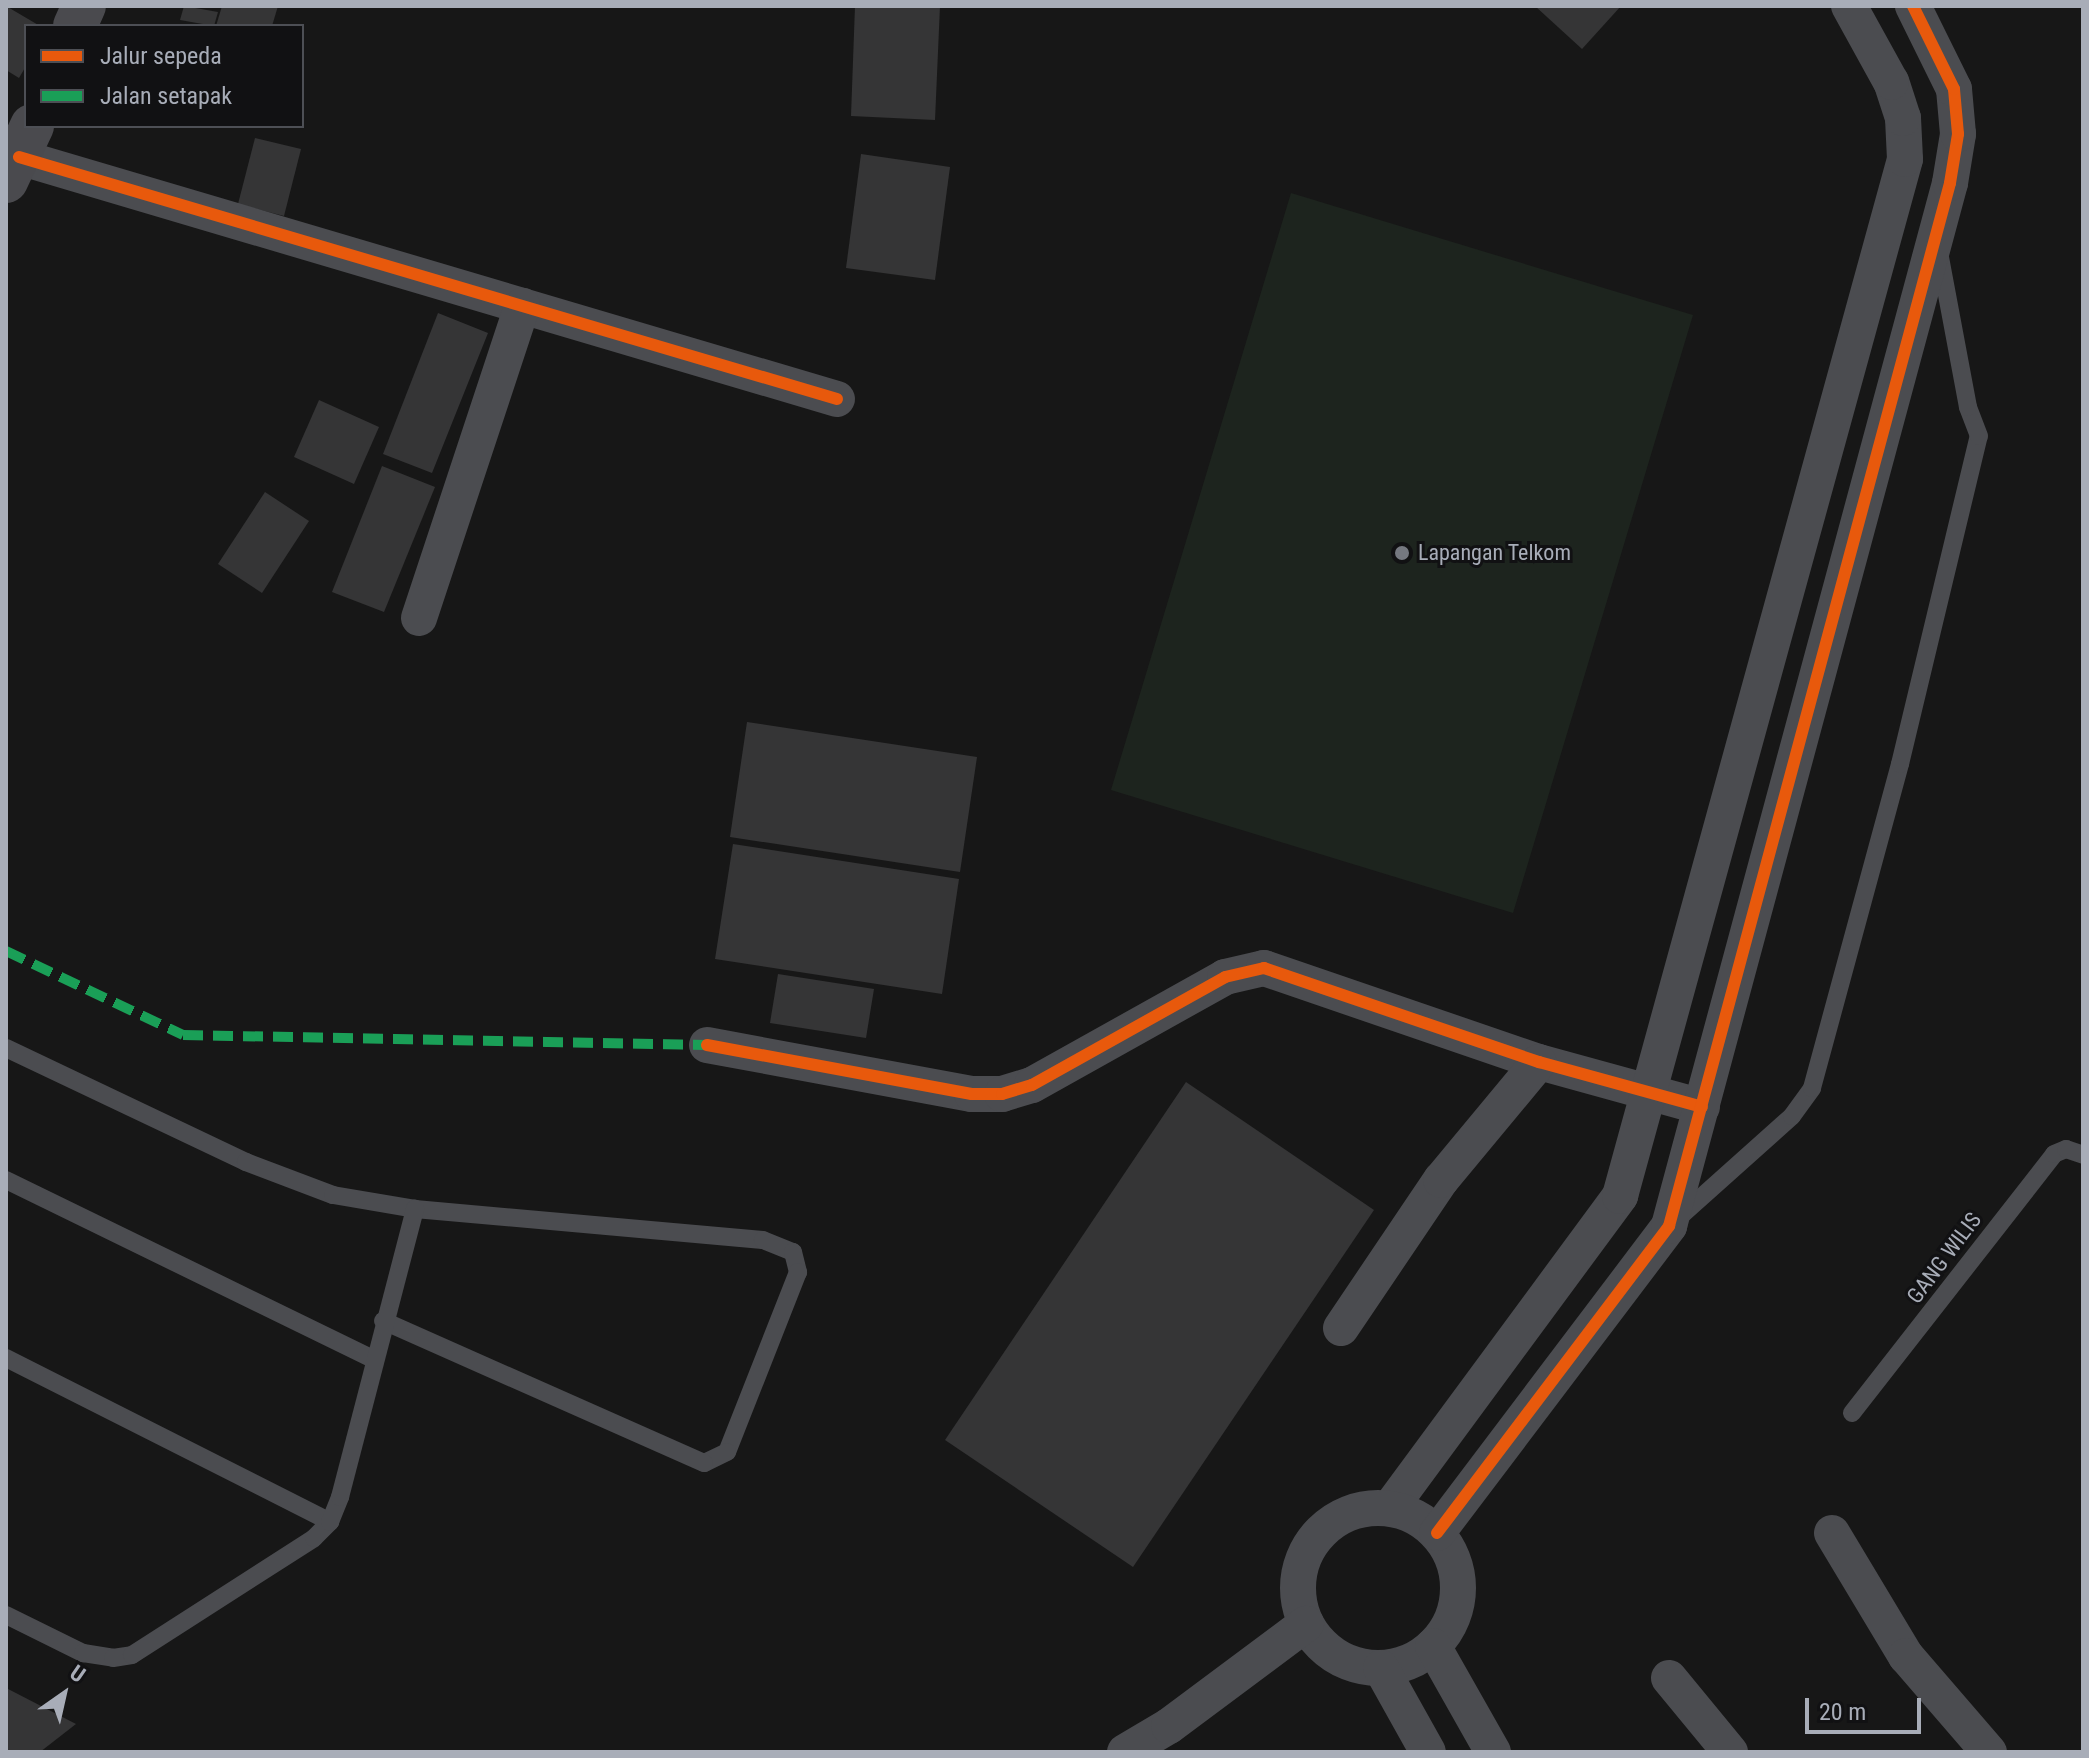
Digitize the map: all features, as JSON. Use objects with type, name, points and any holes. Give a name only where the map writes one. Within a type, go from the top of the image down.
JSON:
[{"type":"street","points":[[1390,1508],[1620,1196],[1905,159],[1903,118],[1891,82],[1849,6]]},
{"type":"street","points":[[1437,1533],[1669,1226],[1937,240],[1958,134],[1954,89],[1913,6]]},
{"type":"street","points":[[19,155],[837,399]]},
{"type":"street","points":[[1889,226],[1937,240]]},
{"type":"street","points":[[419,618],[522,306]]},
{"type":"street","points":[[707,1045],[972,1094],[1002,1094],[1032,1085],[1225,977],[1264,968],[1539,1062],[1702,1107]]},
{"type":"street","points":[[1341,1328],[1441,1180],[1539,1062]]},
{"type":"street","points":[[1620,1196],[1669,1226]]},
{"type":"street","points":[[1390,1508],[1415,1516],[1437,1533],[1453,1560],[1458,1590],[1452,1621],[1433,1646],[1409,1662],[1381,1668],[1337,1657],[1306,1624],[1298,1596],[1300,1567],[1312,1540],[1347,1514],[1390,1508]]},
{"type":"street","points":[[1832,1533],[1906,1656],[1989,1752]]},
{"type":"street","points":[[1125,1752],[1169,1726],[1306,1624]]},
{"type":"street","points":[[1433,1646],[1493,1752]]},
{"type":"street","points":[[1381,1668],[1428,1752]]},
{"type":"street","points":[[1669,1678],[1730,1752]]},
{"type":"lane","points":[[1669,1226],[1792,1116],[1812,1088],[1900,764],[1979,436],[1968,407],[1937,240]]},
{"type":"lane","points":[[6,1048],[246,1162],[333,1195],[415,1209],[763,1240],[793,1252],[798,1272],[727,1452],[704,1463],[383,1321]]},
{"type":"lane","name":"GANG WILIS","points":[[1852,1413],[2054,1154],[2066,1149],[2083,1155]]},
{"type":"lane","points":[[6,1180],[373,1359]]},
{"type":"lane","points":[[6,1615],[83,1653],[113,1658],[132,1655],[314,1538],[330,1522],[415,1209]]},
{"type":"lane","points":[[6,1358],[330,1522]]},
{"type":"shaded area","name":"Lapangan Telkom","points":[[1291,193],[1693,315],[1513,913],[1111,790]]},
{"type":"building","points":[[6,6],[37,24],[24,24],[24,69],[19,78],[6,70]]},
{"type":"building","points":[[184,6],[218,12],[215,24],[180,20]]},
{"type":"building","points":[[222,6],[278,6],[273,24],[217,24]]},
{"type":"building","points":[[855,6],[940,6],[935,120],[851,116]]},
{"type":"building","points":[[1535,6],[1621,6],[1582,49]]},
{"type":"building","points":[[255,138],[301,149],[284,216],[238,204]]},
{"type":"building","points":[[861,154],[950,167],[935,280],[846,268]]},
{"type":"building","points":[[438,313],[488,333],[432,473],[383,454]]},
{"type":"building","points":[[319,400],[379,427],[354,484],[294,457]]},
{"type":"building","points":[[382,466],[435,487],[384,612],[332,592]]},
{"type":"building","points":[[265,492],[309,521],[262,593],[218,564]]},
{"type":"building","points":[[747,722],[977,757],[960,872],[730,837]]},
{"type":"building","points":[[733,844],[959,879],[942,994],[715,959]]},
{"type":"building","points":[[778,974],[874,989],[866,1038],[770,1023]]},
{"type":"building","points":[[1186,1082],[1374,1210],[1133,1567],[945,1440]]},
{"type":"building","points":[[6,1688],[76,1724],[40,1752],[6,1752]]},
{"type":"marked path","points":[[6,951],[183,1035],[707,1045]]},
{"type":"cycle path","points":[[1437,1533],[1669,1226],[1950,183],[1958,134],[1954,89],[1913,6]]},
{"type":"cycle path","points":[[19,157],[837,399]]},
{"type":"cycle path","points":[[707,1045],[972,1094],[1002,1094],[1032,1085],[1225,977],[1264,968],[1539,1062],[1702,1107]]},
{"type":"place","name":"Lapangan Telkom","points":[[1402,553]]}]
